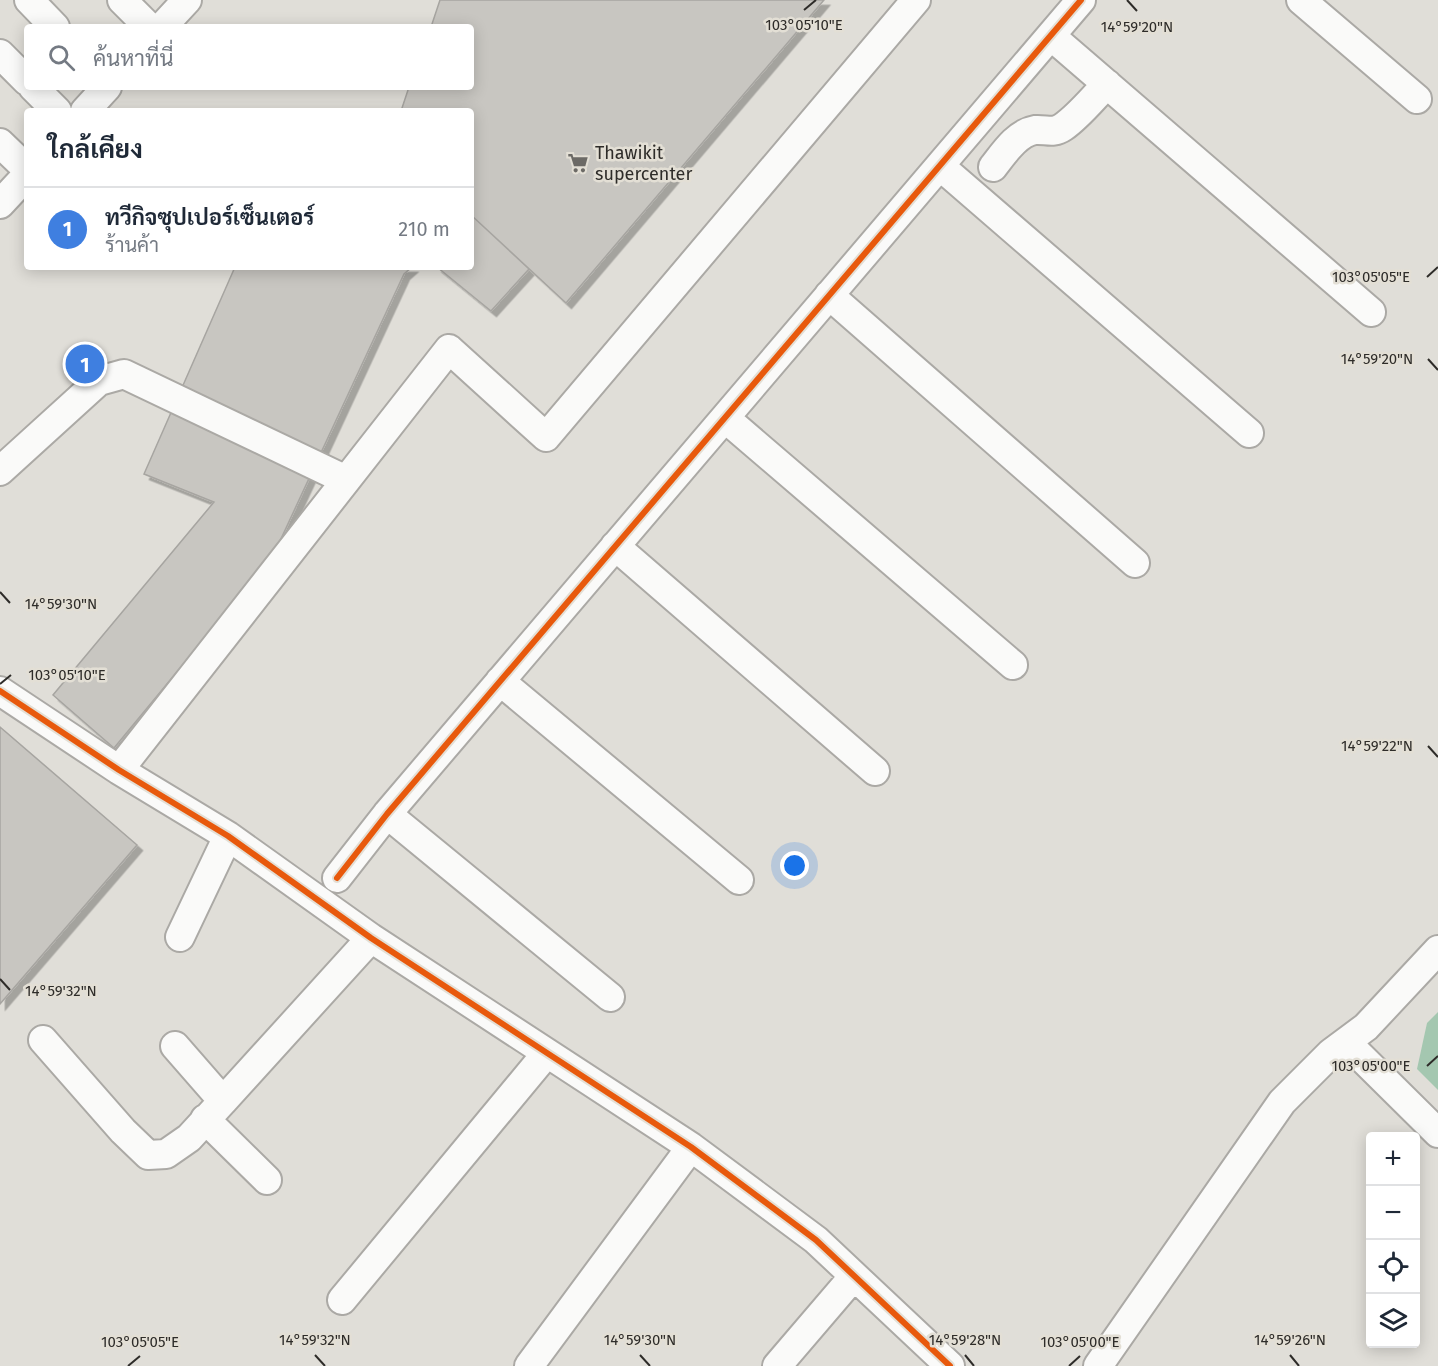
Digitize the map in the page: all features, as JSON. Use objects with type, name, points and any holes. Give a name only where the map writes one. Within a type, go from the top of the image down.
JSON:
[{"type":"street","points":[[29,0],[52,24]]},
{"type":"street","points":[[122,0],[146,24]]},
{"type":"street","points":[[165,24],[187,0]]},
{"type":"street","points":[[118,770],[449,349],[546,437],[916,0]]},
{"type":"street","points":[[337,878],[387,814],[1081,0]]},
{"type":"street","points":[[1301,0],[1417,99]]},
{"type":"street","points":[[1051,36],[1371,312]]},
{"type":"street","points":[[0,54],[24,78]]},
{"type":"street","points":[[993,167],[1015,141],[1026,133],[1042,130],[1052,132],[1062,128],[1107,84]]},
{"type":"street","points":[[36,90],[54,108]]},
{"type":"street","points":[[88,108],[104,90]]},
{"type":"street","points":[[0,143],[24,166]]},
{"type":"street","points":[[940,166],[1249,433]]},
{"type":"street","points":[[0,204],[24,178]]},
{"type":"street","points":[[829,296],[1135,563]]},
{"type":"street","points":[[0,471],[99,381],[124,374],[346,480]]},
{"type":"street","points":[[724,418],[1013,665]]},
{"type":"street","points":[[615,546],[875,771]]},
{"type":"street","points":[[500,681],[739,879]]},
{"type":"street","points":[[0,691],[118,770],[228,836],[371,938],[691,1147],[816,1240],[950,1366]]},
{"type":"street","points":[[387,814],[610,997]]},
{"type":"street","points":[[180,937],[228,836]]},
{"type":"street","points":[[43,1040],[123,1131],[148,1155],[166,1154],[189,1138],[371,938]]},
{"type":"street","points":[[1098,1366],[1282,1102],[1331,1053],[1366,1028],[1438,950]]},
{"type":"street","points":[[1346,1042],[1438,1133]]},
{"type":"street","points":[[175,1046],[214,1110],[267,1180]]},
{"type":"street","points":[[342,1300],[546,1054]]},
{"type":"street","points":[[530,1366],[691,1147]]},
{"type":"street","points":[[777,1366],[854,1276]]},
{"type":"shaded area","points":[[1438,1012],[1438,1090],[1417,1069],[1427,1023]]},
{"type":"building","name":"Thawikit supercenter","points":[[440,0],[824,0],[566,303],[474,218],[474,108],[402,108],[408,90],[474,90],[474,24],[432,24]]},
{"type":"building","points":[[474,218],[529,269],[491,311],[441,270],[474,270]]},
{"type":"building","points":[[234,270],[409,270],[404,274],[273,556],[114,748],[53,695],[214,502],[144,474]]},
{"type":"building","points":[[0,727],[137,845],[0,1004]]},
{"type":"cycle path","points":[[337,878],[387,814],[1081,0]]},
{"type":"cycle path","points":[[0,691],[119,770],[228,836],[371,938],[691,1147],[816,1240],[950,1366]]},
{"type":"place","name":"Thawikit supercenter","points":[[578,163]]},
{"type":"place","name":"ทวีกิจซุปเปอร์เซ็นเตอร์","points":[[85,364]]}]
